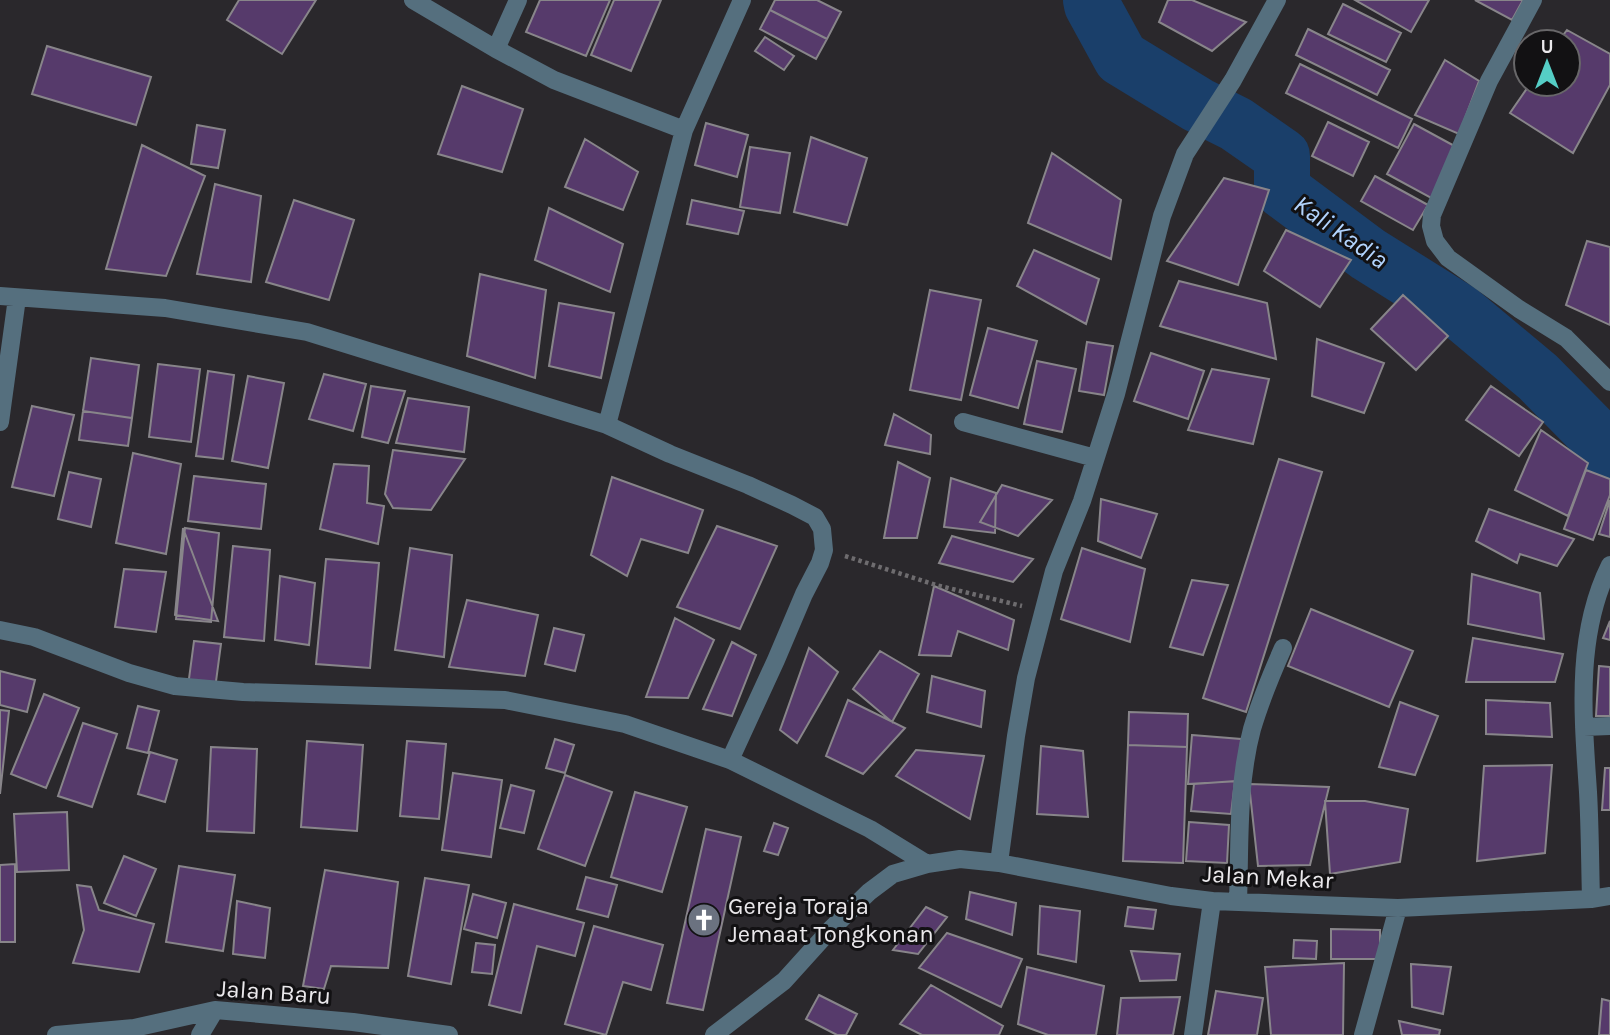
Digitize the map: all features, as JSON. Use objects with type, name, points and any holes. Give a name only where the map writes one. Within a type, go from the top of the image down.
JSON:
[{"type":"street","points":[[413,0],[554,80],[684,130]]},
{"type":"street","points":[[496,49],[518,0]]},
{"type":"street","points":[[607,425],[684,130],[742,0]]},
{"type":"street","points":[[999,863],[1026,678],[1054,571],[1082,501],[1116,394],[1162,216],[1185,154],[1233,80],[1277,0]]},
{"type":"street","points":[[1533,0],[1489,81],[1432,215],[1431,226],[1447,258],[1519,309],[1566,338],[1610,382]]},
{"type":"street","points":[[0,422],[8,297],[165,308],[307,332],[607,425],[748,485],[815,517],[822,529],[824,550],[730,760]]},
{"type":"street","points":[[963,422],[1095,458]]},
{"type":"street","points":[[1591,899],[1584,660],[1603,579],[1610,565]]},
{"type":"street","points":[[0,630],[34,637],[129,673],[175,686],[243,692],[505,700],[625,724],[730,760],[870,829],[927,864]]},
{"type":"street","points":[[1238,902],[1241,802],[1247,757],[1257,714],[1283,649]]},
{"type":"street","points":[[1584,727],[1610,726]]},
{"type":"street","name":"Jalan Mekar","points":[[927,864],[960,859],[999,863],[1171,896],[1213,901],[1398,908],[1610,896]]},
{"type":"street","points":[[714,1035],[784,981],[869,892],[893,874],[927,864]]},
{"type":"street","points":[[1193,1035],[1213,901]]},
{"type":"street","points":[[1363,1035],[1398,908]]},
{"type":"street","points":[[200,1035],[215,1010]]},
{"type":"street","name":"Jalan Baru","points":[[56,1035],[134,1028],[215,1010],[449,1035]]},
{"type":"path","points":[[824,550],[936,585],[1044,611]]},
{"type":"building","points":[[239,0],[316,0],[282,54],[227,20]]},
{"type":"building","points":[[540,0],[610,0],[586,56],[526,32]]},
{"type":"building","points":[[614,0],[661,0],[631,71],[591,55]]},
{"type":"building","points":[[775,0],[817,0],[841,12],[827,39],[770,10]]},
{"type":"building","points":[[1168,0],[1192,0],[1246,22],[1212,51],[1159,22]]},
{"type":"building","points":[[1355,0],[1429,0],[1411,32]]},
{"type":"building","points":[[1475,0],[1523,0],[1512,20]]},
{"type":"building","points":[[1343,4],[1401,33],[1386,62],[1328,34]]},
{"type":"building","points":[[770,10],[827,39],[816,59],[760,29]]},
{"type":"building","points":[[1308,29],[1390,70],[1377,95],[1296,55]]},
{"type":"building","points":[[765,37],[794,56],[784,70],[755,51]]},
{"type":"building","points":[[1582,38],[1610,54],[1610,85],[1573,153],[1510,113],[1520,98],[1582,98]]},
{"type":"building","points":[[47,46],[151,77],[136,125],[32,94]]},
{"type":"building","points":[[1445,60],[1479,81],[1459,134],[1415,115]]},
{"type":"building","points":[[1300,64],[1412,119],[1398,148],[1286,93]]},
{"type":"building","points":[[462,86],[523,109],[502,172],[438,154]]},
{"type":"building","points":[[1328,122],[1369,142],[1353,176],[1312,156]]},
{"type":"building","points":[[706,123],[748,135],[737,177],[695,165]]},
{"type":"building","points":[[1414,124],[1460,149],[1433,199],[1387,174]]},
{"type":"building","points":[[197,125],[225,130],[218,168],[191,164]]},
{"type":"building","points":[[811,137],[867,158],[847,225],[794,212]]},
{"type":"building","points":[[585,139],[638,172],[623,210],[565,187]]},
{"type":"building","points":[[142,145],[205,176],[166,276],[106,269]]},
{"type":"building","points":[[750,147],[790,153],[780,213],[740,207]]},
{"type":"building","points":[[1052,153],[1121,200],[1111,259],[1028,223]]},
{"type":"building","points":[[1375,176],[1428,205],[1413,230],[1361,201]]},
{"type":"building","points":[[1224,178],[1269,190],[1238,285],[1167,261]]},
{"type":"building","points":[[215,184],[261,196],[251,282],[197,274]]},
{"type":"building","points":[[294,200],[354,220],[329,300],[266,282]]},
{"type":"building","points":[[692,200],[744,211],[738,234],[687,224]]},
{"type":"building","points":[[549,208],[623,244],[610,292],[535,260]]},
{"type":"building","points":[[1286,230],[1351,260],[1320,307],[1264,271]]},
{"type":"building","points":[[1587,241],[1610,247],[1610,325],[1566,305]]},
{"type":"building","points":[[1034,250],[1099,279],[1086,324],[1017,286]]},
{"type":"building","points":[[480,274],[546,290],[535,378],[467,356]]},
{"type":"building","points":[[1179,281],[1267,303],[1276,359],[1160,326]]},
{"type":"building","points":[[930,290],[981,300],[961,400],[910,390]]},
{"type":"building","points":[[1403,295],[1448,336],[1416,370],[1371,329]]},
{"type":"building","points":[[559,303],[614,313],[601,378],[549,366]]},
{"type":"building","points":[[988,328],[1037,341],[1018,408],[970,395]]},
{"type":"building","points":[[1317,339],[1384,363],[1364,413],[1312,396]]},
{"type":"building","points":[[1087,342],[1113,346],[1104,395],[1079,391]]},
{"type":"building","points":[[1151,353],[1204,371],[1188,419],[1134,401]]},
{"type":"building","points":[[91,358],[139,365],[132,418],[83,411]]},
{"type":"building","points":[[1037,361],[1076,369],[1062,432],[1024,424]]},
{"type":"building","points":[[158,364],[200,369],[191,442],[149,437]]},
{"type":"building","points":[[1212,369],[1269,379],[1253,444],[1188,430]]},
{"type":"building","points":[[208,371],[234,375],[223,459],[196,456]]},
{"type":"building","points":[[324,374],[366,384],[353,431],[309,419]]},
{"type":"building","points":[[248,376],[284,383],[268,468],[232,461]]},
{"type":"building","points":[[371,386],[405,391],[388,443],[362,437]]},
{"type":"building","points":[[1491,386],[1543,422],[1519,456],[1466,420]]},
{"type":"building","points":[[408,398],[469,407],[464,452],[396,443]]},
{"type":"building","points":[[32,406],[74,415],[54,496],[12,487]]},
{"type":"building","points":[[83,411],[132,418],[128,446],[79,440]]},
{"type":"building","points":[[894,414],[931,435],[930,454],[885,445]]},
{"type":"building","points":[[1541,430],[1588,463],[1568,516],[1515,490]]},
{"type":"building","points":[[393,450],[465,459],[431,510],[393,508],[385,494]]},
{"type":"building","points":[[133,453],[181,464],[166,554],[116,543]]},
{"type":"building","points":[[1279,459],[1322,472],[1246,712],[1203,698]]},
{"type":"building","points":[[898,462],[930,478],[917,538],[884,538]]},
{"type":"building","points":[[334,464],[369,466],[367,503],[384,506],[378,544],[320,529]]},
{"type":"building","points":[[1586,470],[1610,479],[1610,495],[1593,540],[1564,529]]},
{"type":"building","points":[[69,472],[101,479],[91,527],[58,519]]},
{"type":"building","points":[[194,476],[266,484],[261,529],[188,521]]},
{"type":"building","points":[[612,477],[703,510],[688,553],[641,539],[627,576],[591,555]]},
{"type":"building","points":[[951,478],[996,493],[995,533],[944,527]]},
{"type":"building","points":[[1002,485],[1052,500],[1018,536],[980,522]]},
{"type":"building","points":[[1101,499],[1157,514],[1141,558],[1098,541]]},
{"type":"building","points":[[1610,500],[1610,537],[1599,534]]},
{"type":"building","points":[[1489,509],[1574,539],[1557,566],[1520,554],[1517,563],[1476,541]]},
{"type":"building","points":[[717,526],[777,546],[740,629],[677,607]]},
{"type":"building","points":[[183,528],[218,621],[175,615]]},
{"type":"building","points":[[185,528],[219,533],[211,622],[176,619]]},
{"type":"building","points":[[952,536],[1033,559],[1013,582],[939,563]]},
{"type":"building","points":[[233,546],[270,550],[264,641],[224,637]]},
{"type":"building","points":[[410,548],[452,555],[444,657],[395,650]]},
{"type":"building","points":[[1082,548],[1145,569],[1130,642],[1061,619]]},
{"type":"building","points":[[326,559],[379,563],[370,668],[316,664]]},
{"type":"building","points":[[124,569],[166,572],[156,632],[115,627]]},
{"type":"building","points":[[1472,574],[1540,593],[1544,639],[1468,624]]},
{"type":"building","points":[[280,576],[315,583],[309,645],[275,640]]},
{"type":"building","points":[[1192,580],[1228,585],[1203,655],[1170,647]]},
{"type":"building","points":[[934,586],[1014,620],[1008,650],[958,631],[951,656],[919,655]]},
{"type":"building","points":[[467,600],[538,615],[525,676],[449,667]]},
{"type":"building","points":[[1311,609],[1413,651],[1389,707],[1288,666]]},
{"type":"building","points":[[675,618],[714,640],[688,698],[646,697]]},
{"type":"building","points":[[1610,621],[1610,640],[1603,638]]},
{"type":"building","points":[[554,628],[584,635],[575,671],[545,664]]},
{"type":"building","points":[[1473,638],[1563,654],[1555,682],[1466,682]]},
{"type":"building","points":[[194,641],[221,644],[215,689],[188,686]]},
{"type":"building","points":[[732,642],[756,655],[732,716],[703,709]]},
{"type":"building","points":[[809,648],[838,672],[797,743],[780,730]]},
{"type":"building","points":[[880,651],[919,674],[892,722],[853,689]]},
{"type":"building","points":[[1599,666],[1610,667],[1610,716],[1596,716]]},
{"type":"building","points":[[0,671],[35,680],[27,712],[0,705]]},
{"type":"building","points":[[932,676],[985,691],[981,727],[927,712]]},
{"type":"building","points":[[44,694],[79,708],[46,788],[11,774]]},
{"type":"building","points":[[848,700],[905,728],[863,774],[826,756]]},
{"type":"building","points":[[1486,700],[1550,703],[1552,737],[1486,734]]},
{"type":"building","points":[[1400,702],[1438,716],[1415,775],[1379,767]]},
{"type":"building","points":[[138,706],[159,711],[148,753],[127,748]]},
{"type":"building","points":[[0,710],[9,711],[0,794]]},
{"type":"building","points":[[1129,712],[1188,714],[1187,747],[1128,745]]},
{"type":"building","points":[[83,723],[117,734],[92,807],[58,796]]},
{"type":"building","points":[[1192,735],[1241,739],[1239,781],[1188,784]]},
{"type":"building","points":[[555,739],[574,745],[565,773],[546,768]]},
{"type":"building","points":[[307,741],[363,745],[357,831],[301,827]]},
{"type":"building","points":[[407,741],[446,744],[439,819],[400,816]]},
{"type":"building","points":[[1128,745],[1187,747],[1183,863],[1123,861]]},
{"type":"building","points":[[1041,746],[1083,751],[1088,817],[1037,814]]},
{"type":"building","points":[[211,747],[257,749],[254,833],[207,831]]},
{"type":"building","points":[[916,750],[984,756],[970,819],[896,776]]},
{"type":"building","points":[[150,752],[177,760],[165,802],[138,794]]},
{"type":"building","points":[[1552,765],[1545,853],[1477,861],[1484,766]]},
{"type":"building","points":[[1605,768],[1610,768],[1610,810],[1602,810]]},
{"type":"building","points":[[453,773],[502,780],[491,857],[442,850]]},
{"type":"building","points":[[565,775],[612,792],[585,866],[538,849]]},
{"type":"building","points":[[1235,781],[1231,814],[1191,811],[1194,784]]},
{"type":"building","points":[[1249,784],[1329,787],[1310,865],[1258,866]]},
{"type":"building","points":[[511,785],[534,791],[524,833],[500,828]]},
{"type":"building","points":[[635,792],[687,807],[662,892],[611,877]]},
{"type":"building","points":[[1325,801],[1365,801],[1408,809],[1400,862],[1330,874]]},
{"type":"building","points":[[67,812],[69,870],[17,872],[14,814]]},
{"type":"building","points":[[1189,822],[1229,825],[1227,863],[1186,861]]},
{"type":"building","points":[[774,823],[788,828],[778,855],[764,851]]},
{"type":"building","name":"Gereja Toraja Jemaat Tongkonan","points":[[706,829],[741,837],[703,1010],[667,1003]]},
{"type":"building","points":[[124,856],[156,869],[136,916],[104,903]]},
{"type":"building","points":[[15,864],[15,942],[0,942],[0,865]]},
{"type":"building","points":[[179,866],[235,875],[223,951],[166,942]]},
{"type":"building","points":[[325,870],[398,882],[388,968],[331,966],[324,989],[303,986]]},
{"type":"building","points":[[586,877],[617,885],[608,917],[577,909]]},
{"type":"building","points":[[425,878],[469,885],[451,984],[408,976]]},
{"type":"building","points":[[77,885],[91,887],[99,910],[154,924],[139,972],[73,963],[84,930]]},
{"type":"building","points":[[970,892],[1016,903],[1012,935],[966,919]]},
{"type":"building","points":[[473,894],[506,903],[497,938],[464,929]]},
{"type":"building","points":[[237,901],[270,908],[265,958],[233,954]]},
{"type":"building","points":[[514,904],[584,923],[575,956],[537,946],[521,1013],[489,1005]]},
{"type":"building","points":[[1040,906],[1080,911],[1076,962],[1038,954]]},
{"type":"building","points":[[926,907],[947,917],[918,954],[893,950]]},
{"type":"building","points":[[1128,907],[1156,910],[1153,929],[1125,926]]},
{"type":"building","points":[[594,926],[663,945],[651,990],[623,982],[606,1035],[565,1024]]},
{"type":"building","points":[[1331,929],[1380,930],[1380,959],[1331,959]]},
{"type":"building","points":[[947,933],[1022,959],[1001,1007],[919,968]]},
{"type":"building","points":[[1294,940],[1317,941],[1316,959],[1293,958]]},
{"type":"building","points":[[476,943],[495,945],[492,974],[472,972]]},
{"type":"building","points":[[1131,951],[1180,954],[1176,980],[1140,981]]},
{"type":"building","points":[[1344,963],[1343,1035],[1271,1035],[1265,967]]},
{"type":"building","points":[[1411,964],[1451,967],[1443,1014],[1412,1007]]},
{"type":"building","points":[[1027,967],[1104,986],[1096,1035],[1048,1035],[1018,1024]]},
{"type":"building","points":[[931,985],[1003,1026],[999,1035],[922,1035],[900,1024]]},
{"type":"building","points":[[1216,991],[1263,998],[1257,1035],[1208,1035]]},
{"type":"building","points":[[819,995],[857,1014],[846,1035],[837,1035],[806,1019]]},
{"type":"building","points":[[1180,997],[1173,1035],[1117,1035],[1121,998]]},
{"type":"building","points":[[1602,999],[1610,1001],[1610,1035],[1599,1035]]},
{"type":"building","points":[[1399,1021],[1440,1030],[1439,1035],[1402,1035]]},
{"type":"waterway","name":"Kali Kadia","points":[[1091,0],[1121,58],[1198,105],[1236,124],[1282,156],[1282,190],[1368,254],[1459,311],[1538,377],[1593,433],[1610,465]]},
{"type":"place","name":"Gereja Toraja Jemaat Tongkonan","points":[[704,920]]}]
